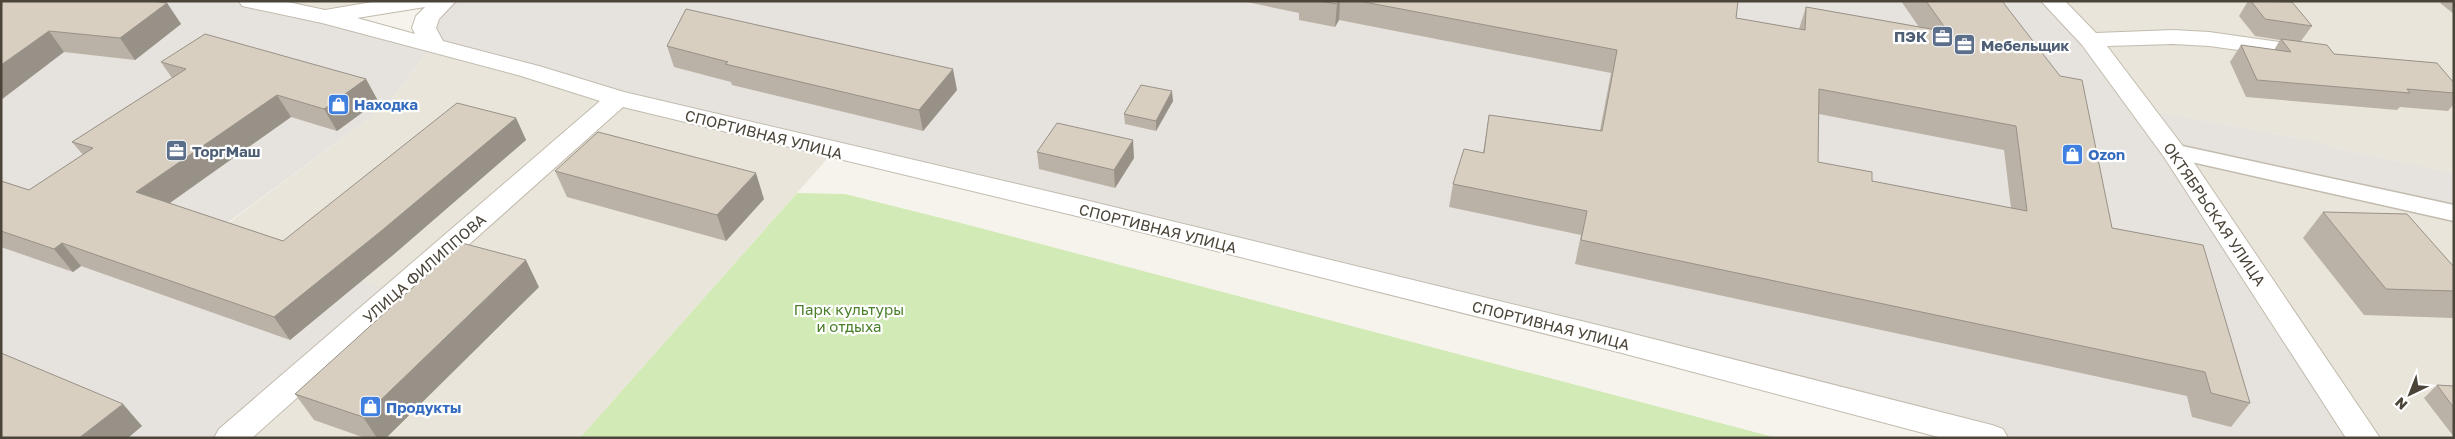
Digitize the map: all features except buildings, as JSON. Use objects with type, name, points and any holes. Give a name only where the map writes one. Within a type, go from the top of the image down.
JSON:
[{"type":"street","name":"СПОРТИВНАЯ УЛИЦА","points":[[250,1],[324,17],[433,45],[618,98],[1618,341],[1992,438]]},
{"type":"street","points":[[324,17],[421,1]]},
{"type":"street","points":[[433,45],[424,28],[428,16],[445,1]]},
{"type":"street","name":"ОКТЯБРЬСКАЯ УЛИЦА","points":[[2052,1],[2090,40],[2173,151],[2364,438]]},
{"type":"street","points":[[2090,40],[2173,37],[2209,39],[2335,56]]},
{"type":"street","name":"УЛИЦА ФИЛИППОВА","points":[[230,438],[618,98]]},
{"type":"lane","points":[[2173,151],[2454,213]]},
{"type":"shaded area","points":[[1,1],[250,1],[432,45],[424,28],[445,1],[2052,1],[2142,109],[2313,141],[2340,149],[2454,173],[2454,213],[2174,151],[2364,438],[1992,438],[433,45],[385,107],[219,229],[395,293],[230,438],[1,438]]},
{"type":"shaded area","points":[[250,1],[421,1],[325,17]]},
{"type":"shaded area","points":[[2052,1],[2454,1],[2454,173],[2340,149],[2313,141],[2142,109]]},
{"type":"shaded area","points":[[433,45],[834,151],[580,438],[230,438],[219,230],[385,107]]},
{"type":"shaded area","points":[[2173,151],[2454,213],[2454,438],[2364,438]]},
{"type":"green space","name":"Парк культуры и отдыха","points":[[797,193],[845,194],[957,222],[1777,438],[580,438]]},
{"type":"place","name":"ПЭК","points":[[1943,36]]},
{"type":"place","name":"Мебельщик","points":[[1965,45]]},
{"type":"place","name":"Находка","points":[[338,104]]},
{"type":"place","name":"ТоргМаш","points":[[176,151]]},
{"type":"place","name":"Ozon","points":[[2072,154]]},
{"type":"place","name":"Продукты","points":[[370,407]]}]
